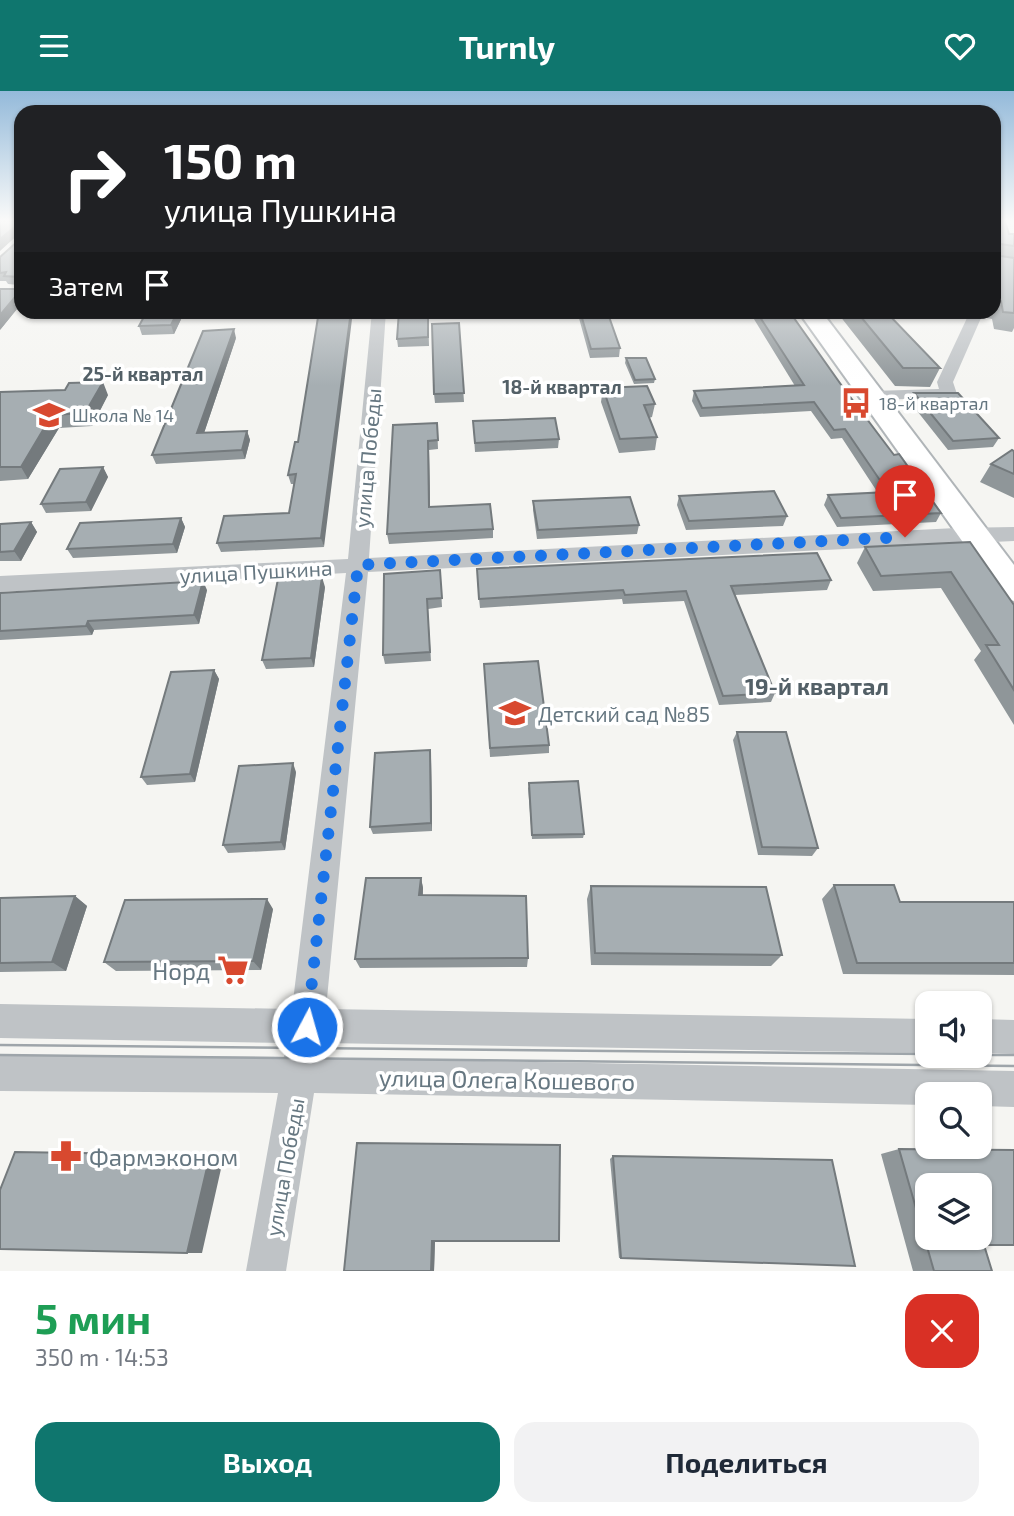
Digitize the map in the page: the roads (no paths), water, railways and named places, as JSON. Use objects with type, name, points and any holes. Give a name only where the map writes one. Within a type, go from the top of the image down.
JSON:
[{"type":"main road","points":[[815,319],[1014,589]]},
{"type":"street","name":"улица Победы","points":[[266,1271],[307,1027],[358,565],[378,319]]},
{"type":"street","points":[[872,396],[949,394],[945,382],[957,361],[974,319]]},
{"type":"street","name":"улица Пушкина","points":[[0,584],[1014,534]]},
{"type":"street","points":[[0,1021],[915,1036]]},
{"type":"street","points":[[992,1036],[1014,1037]]},
{"type":"street","name":"улица Олега Кошевого","points":[[0,1073],[299,1075],[1014,1089]]},
{"type":"tram line","points":[[0,1045],[915,1054]]},
{"type":"tram line","points":[[0,1055],[1014,1066]]},
{"type":"tram line","points":[[992,1055],[1014,1055]]},
{"type":"place","name":"18-й квартал","points":[[856,403]]},
{"type":"place","name":"Школа № 14","points":[[49,415]]},
{"type":"place","name":"Детский сад №85","points":[[515,713]]},
{"type":"place","name":"Норд","points":[[233,970]]},
{"type":"place","name":"Фармэконом","points":[[66,1156]]},
{"type":"district","name":"25-й квартал","points":[[143,373]]},
{"type":"district","name":"18-й квартал","points":[[562,386]]},
{"type":"district","name":"19-й квартал","points":[[817,686]]}]
